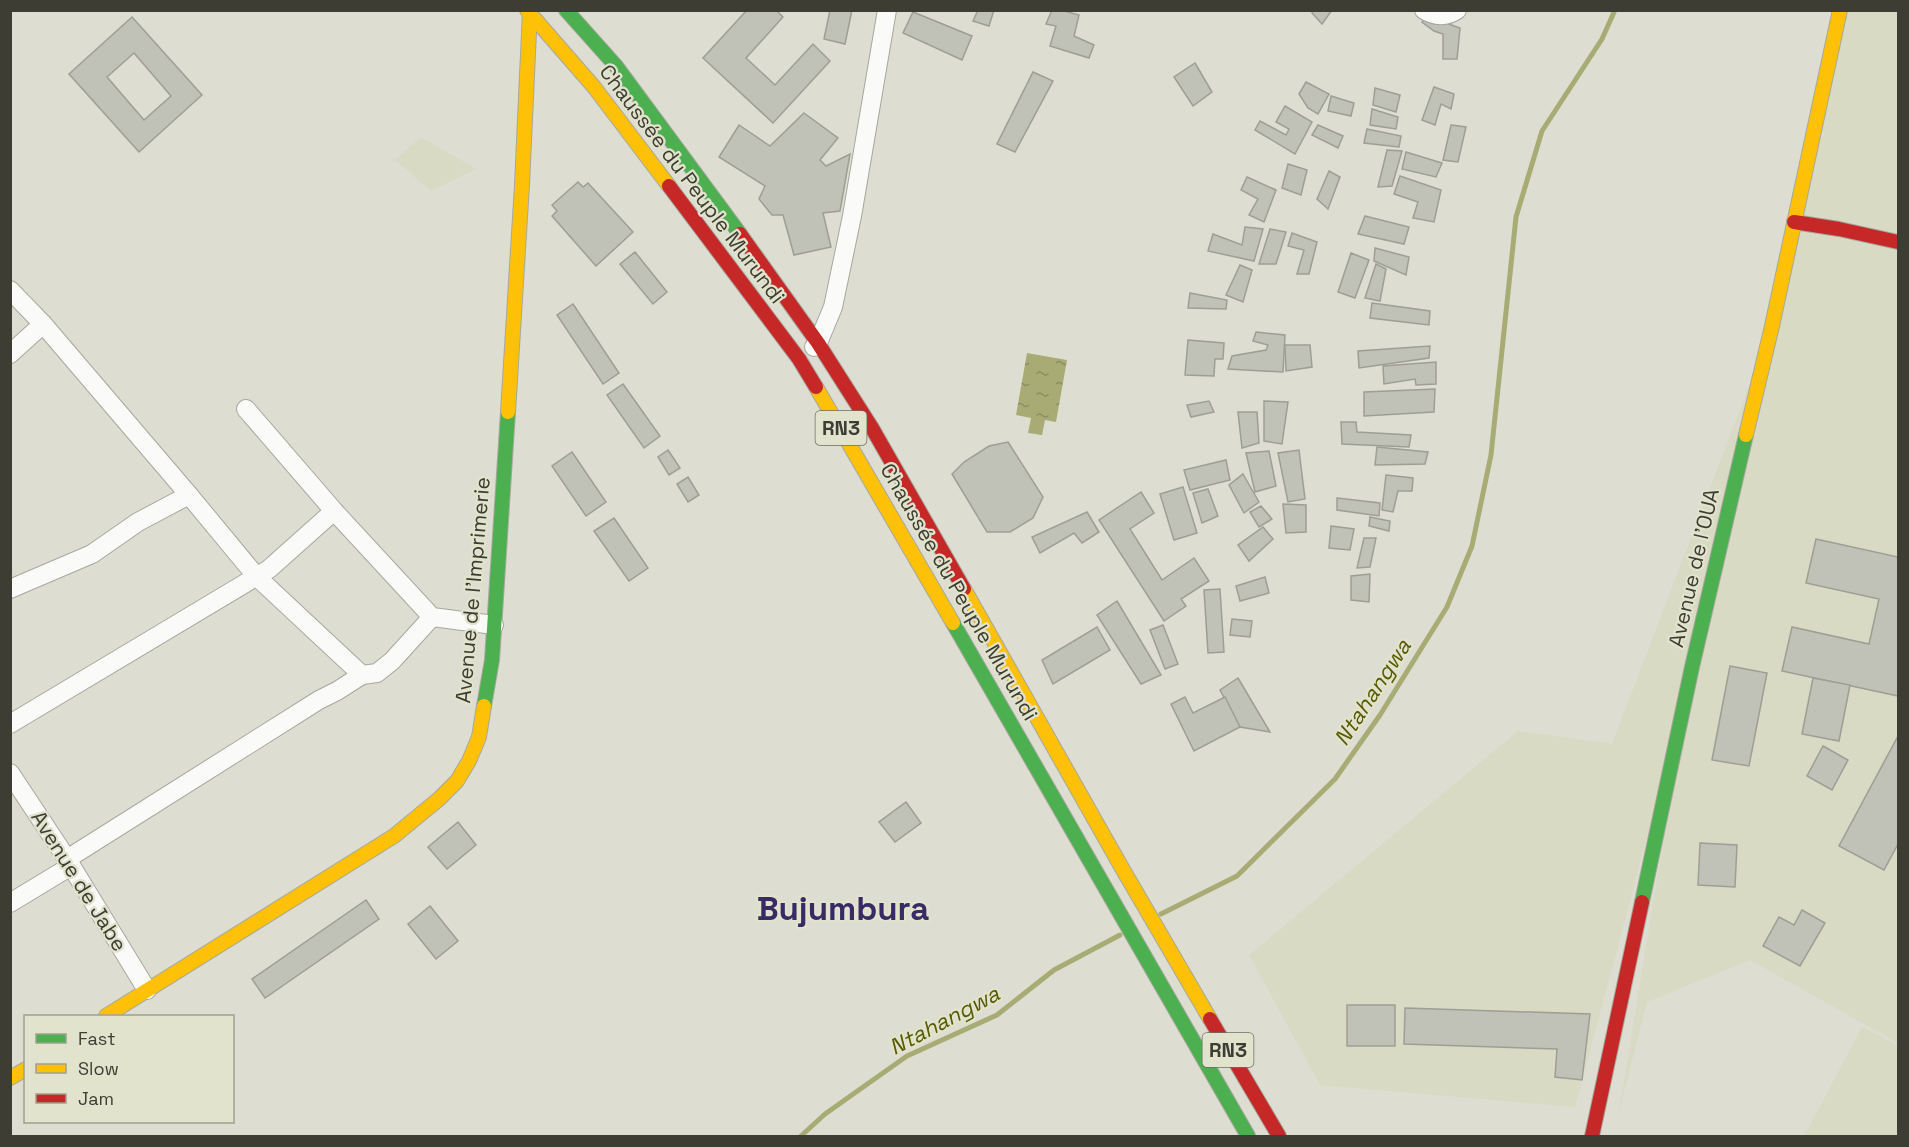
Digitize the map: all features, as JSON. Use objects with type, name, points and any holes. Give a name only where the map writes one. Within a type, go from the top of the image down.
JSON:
[{"type":"main road","name":"Chaussée du Peuple Murundi","points":[[566,10],[616,66],[749,246],[818,344],[872,428],[1122,868],[1279,1137]]},
{"type":"main road","name":"Avenue de l'OUA","points":[[1592,1137],[1692,667],[1772,326],[1840,10]]},
{"type":"main road","name":"Chaussée du Peuple Murundi","points":[[529,11],[594,87],[799,359],[851,445],[1248,1137]]},
{"type":"main road","name":"Avenue de l'Imprimerie","points":[[109,1015],[394,836],[457,781],[480,737],[492,660],[522,184],[529,11]]},
{"type":"main road","points":[[1794,222],[1839,228],[1899,242]]},
{"type":"main road","points":[[10,1078],[24,1070]]},
{"type":"street","points":[[799,359],[818,344],[833,307],[852,216],[887,10]]},
{"type":"street","points":[[1424,10],[1428,13],[1447,16],[1457,10]]},
{"type":"street","points":[[10,290],[43,324],[256,576],[362,675]]},
{"type":"street","points":[[10,354],[43,324]]},
{"type":"street","points":[[246,409],[334,511],[432,617],[494,625]]},
{"type":"street","points":[[10,589],[92,554],[138,522],[189,495]]},
{"type":"street","points":[[10,724],[269,569],[334,511]]},
{"type":"street","points":[[10,903],[69,862],[319,700],[338,692],[362,675],[377,673],[392,661],[432,617]]},
{"type":"street","name":"Avenue de Jabe","points":[[10,773],[69,862],[147,990]]},
{"type":"shaded area","points":[[1840,11],[1898,11],[1898,1043],[1750,960],[1647,1002],[1619,1112],[1690,676],[1575,1107],[1320,1085],[1249,955],[1518,731],[1612,744],[1772,326]]},
{"type":"shaded area","points":[[421,137],[476,169],[431,191],[395,160]]},
{"type":"shaded area","points":[[1862,1027],[1898,1046],[1898,1136],[1804,1136]]},
{"type":"water","points":[[1027,353],[1067,360],[1056,422],[1045,420],[1042,435],[1028,433],[1031,418],[1016,415]]},
{"type":"building","points":[[747,10],[776,10],[783,17],[746,58],[775,85],[813,44],[830,61],[773,123],[703,58]]},
{"type":"building","points":[[830,10],[852,10],[845,44],[824,39]]},
{"type":"building","points":[[978,10],[994,10],[989,26],[973,21]]},
{"type":"building","points":[[1052,10],[1079,15],[1074,36],[1094,45],[1089,58],[1050,46],[1056,26],[1046,24]]},
{"type":"building","points":[[1314,10],[1332,10],[1322,24],[1312,13]]},
{"type":"building","points":[[913,12],[972,36],[962,60],[903,33]]},
{"type":"building","points":[[1426,16],[1460,28],[1457,59],[1443,59],[1443,34],[1434,31],[1422,22]]},
{"type":"building","points":[[132,17],[202,95],[139,152],[69,74]],"holes":[[[134,53],[171,96],[144,120],[107,77]]]},
{"type":"building","points":[[1195,63],[1212,92],[1193,106],[1174,77]]},
{"type":"building","points":[[1033,72],[1053,81],[1015,152],[997,144]]},
{"type":"building","points":[[1306,82],[1329,94],[1318,114],[1308,108],[1299,94]]},
{"type":"building","points":[[1434,87],[1454,94],[1451,109],[1441,104],[1435,125],[1422,120]]},
{"type":"building","points":[[1375,88],[1400,95],[1396,112],[1373,105]]},
{"type":"building","points":[[1331,96],[1354,103],[1351,116],[1328,111]]},
{"type":"building","points":[[1285,106],[1312,122],[1295,154],[1255,130],[1260,121],[1286,135],[1289,129],[1276,122]]},
{"type":"building","points":[[1372,109],[1398,117],[1396,129],[1370,125]]},
{"type":"building","points":[[804,113],[838,138],[820,160],[826,166],[850,154],[840,211],[823,213],[831,247],[794,255],[783,215],[772,215],[759,199],[765,186],[719,157],[739,125],[770,146]]},
{"type":"building","points":[[1318,125],[1343,136],[1338,148],[1312,135]]},
{"type":"building","points":[[1451,125],[1466,127],[1458,162],[1443,160]]},
{"type":"building","points":[[1367,129],[1401,136],[1399,147],[1364,143]]},
{"type":"building","points":[[1387,150],[1402,151],[1392,186],[1378,187]]},
{"type":"building","points":[[1406,152],[1442,163],[1436,177],[1402,169]]},
{"type":"building","points":[[1288,164],[1307,170],[1301,195],[1282,188]]},
{"type":"building","points":[[1329,171],[1340,177],[1328,209],[1317,199]]},
{"type":"building","points":[[1400,176],[1441,190],[1434,222],[1413,218],[1418,202],[1394,194]]},
{"type":"building","points":[[1247,177],[1276,190],[1264,222],[1249,215],[1258,199],[1241,190]]},
{"type":"building","points":[[578,182],[583,187],[588,183],[633,232],[596,266],[552,216],[557,211],[552,205]]},
{"type":"building","points":[[1365,216],[1409,227],[1404,244],[1358,234]]},
{"type":"building","points":[[1245,227],[1263,229],[1254,261],[1208,251],[1213,234],[1242,245]]},
{"type":"building","points":[[1270,229],[1286,232],[1276,264],[1259,264]]},
{"type":"building","points":[[1292,233],[1317,242],[1309,274],[1297,274],[1304,250],[1288,246]]},
{"type":"building","points":[[1375,248],[1409,257],[1406,275],[1374,261]]},
{"type":"building","points":[[635,252],[667,292],[653,304],[620,264]]},
{"type":"building","points":[[1351,253],[1369,260],[1355,298],[1338,292]]},
{"type":"building","points":[[1376,264],[1386,269],[1380,301],[1365,298]]},
{"type":"building","points":[[1240,265],[1252,270],[1243,302],[1226,295]]},
{"type":"building","points":[[1190,293],[1227,300],[1226,309],[1188,308]]},
{"type":"building","points":[[1372,303],[1430,311],[1429,325],[1370,318]]},
{"type":"building","points":[[573,304],[619,373],[603,384],[557,315]]},
{"type":"building","points":[[1256,332],[1285,335],[1283,372],[1228,369],[1232,356],[1266,350],[1268,345],[1253,341]]},
{"type":"building","points":[[1188,340],[1224,343],[1223,359],[1215,359],[1214,376],[1185,375]]},
{"type":"building","points":[[1285,345],[1310,345],[1312,367],[1286,371]]},
{"type":"building","points":[[1430,346],[1429,358],[1359,368],[1358,351]]},
{"type":"building","points":[[1436,362],[1436,384],[1416,385],[1415,379],[1384,384],[1383,366]]},
{"type":"building","points":[[623,384],[660,436],[644,448],[607,395]]},
{"type":"building","points":[[1435,389],[1434,412],[1364,416],[1364,392]]},
{"type":"building","points":[[1209,401],[1214,412],[1191,417],[1187,405]]},
{"type":"building","points":[[1264,401],[1288,402],[1282,444],[1264,441]]},
{"type":"building","points":[[1238,412],[1257,412],[1259,443],[1242,448]]},
{"type":"building","points":[[1341,422],[1356,422],[1357,432],[1411,435],[1409,447],[1342,444]]},
{"type":"building","points":[[1008,442],[1043,497],[1033,518],[1010,532],[987,532],[952,474],[964,462],[989,446]]},
{"type":"building","points":[[1377,447],[1428,452],[1425,464],[1375,465]]},
{"type":"building","points":[[668,450],[680,468],[669,475],[658,457]]},
{"type":"building","points":[[1299,450],[1305,499],[1288,502],[1278,453]]},
{"type":"building","points":[[1269,451],[1276,486],[1255,492],[1246,453]]},
{"type":"building","points":[[572,452],[606,502],[586,516],[552,466]]},
{"type":"building","points":[[1226,460],[1230,480],[1190,490],[1184,470]]},
{"type":"building","points":[[1243,474],[1259,502],[1244,513],[1229,485]]},
{"type":"building","points":[[1386,475],[1413,478],[1412,491],[1398,491],[1393,512],[1382,510]]},
{"type":"building","points":[[688,477],[699,495],[688,502],[677,484]]},
{"type":"building","points":[[1183,487],[1197,533],[1174,540],[1160,494]]},
{"type":"building","points":[[1208,489],[1218,516],[1202,523],[1193,493]]},
{"type":"building","points":[[1141,492],[1154,513],[1130,529],[1162,580],[1194,558],[1209,581],[1181,599],[1186,606],[1164,621],[1099,520]]},
{"type":"building","points":[[1337,498],[1380,503],[1379,516],[1337,510]]},
{"type":"building","points":[[1283,504],[1306,505],[1306,532],[1286,533]]},
{"type":"building","points":[[1261,506],[1272,519],[1259,527],[1250,512]]},
{"type":"building","points":[[1087,512],[1099,532],[1082,543],[1074,533],[1040,553],[1032,537]]},
{"type":"building","points":[[1370,517],[1390,521],[1389,531],[1369,526]]},
{"type":"building","points":[[614,518],[648,568],[629,581],[594,531]]},
{"type":"building","points":[[1331,526],[1354,529],[1350,550],[1329,548]]},
{"type":"building","points":[[1263,527],[1273,539],[1249,561],[1238,545]]},
{"type":"building","points":[[1364,538],[1376,538],[1370,567],[1357,568]]},
{"type":"building","points":[[1816,539],[1898,557],[1898,696],[1782,671],[1792,627],[1869,644],[1879,599],[1806,583]]},
{"type":"building","points":[[1370,574],[1369,602],[1351,600],[1351,576]]},
{"type":"building","points":[[1265,577],[1269,593],[1240,601],[1236,586]]},
{"type":"building","points":[[1220,589],[1224,652],[1208,653],[1204,590]]},
{"type":"building","points":[[1117,601],[1161,675],[1141,684],[1097,615]]},
{"type":"building","points":[[1232,619],[1252,621],[1250,637],[1230,635]]},
{"type":"building","points":[[1163,625],[1178,664],[1165,669],[1150,630]]},
{"type":"building","points":[[1097,627],[1110,650],[1053,684],[1042,660]]},
{"type":"building","points":[[1730,666],[1767,673],[1749,766],[1712,760]]},
{"type":"building","points":[[1238,678],[1270,732],[1240,727],[1220,690]]},
{"type":"building","points":[[1813,678],[1850,685],[1839,741],[1802,734]]},
{"type":"building","points":[[1185,697],[1193,713],[1225,697],[1240,727],[1194,751],[1171,704]]},
{"type":"building","points":[[1898,736],[1898,844],[1884,870],[1839,846]]},
{"type":"building","points":[[1823,746],[1848,760],[1832,790],[1807,776]]},
{"type":"building","points":[[906,802],[921,823],[895,842],[879,822]]},
{"type":"building","points":[[458,822],[476,845],[447,869],[428,847]]},
{"type":"building","points":[[1700,843],[1737,845],[1735,887],[1698,885]]},
{"type":"building","points":[[366,900],[379,919],[265,998],[252,979]]},
{"type":"building","points":[[430,906],[458,941],[436,959],[408,924]]},
{"type":"building","points":[[1802,910],[1825,923],[1800,966],[1763,946],[1779,917],[1794,925]]},
{"type":"building","points":[[1347,1005],[1395,1005],[1395,1046],[1347,1046]]},
{"type":"building","points":[[1405,1008],[1590,1014],[1582,1080],[1555,1077],[1557,1049],[1404,1044]]},
{"type":"waterway","name":"Ntahangwa","points":[[1161,914],[1237,876],[1335,779],[1380,715],[1447,607],[1472,546],[1491,455],[1516,217],[1542,131],[1602,39],[1615,10]]},
{"type":"waterway","name":"Ntahangwa","points":[[801,1136],[825,1114],[907,1056],[997,1015],[1054,970],[1120,935]]},
{"type":"traffic: fast","points":[[566,10],[616,66],[740,234]]},
{"type":"traffic: fast","points":[[484,706],[492,660],[508,412]]},
{"type":"traffic: fast","points":[[1642,902],[1692,667],[1746,435]]},
{"type":"traffic: fast","points":[[953,623],[1248,1136]]},
{"type":"traffic: slow","points":[[527,10],[594,87],[669,186]]},
{"type":"traffic: slow","points":[[508,412],[530,10]]},
{"type":"traffic: slow","points":[[1746,435],[1772,326],[1840,10]]},
{"type":"traffic: slow","points":[[816,387],[953,623]]},
{"type":"traffic: slow","points":[[964,589],[1210,1019]]},
{"type":"traffic: slow","points":[[108,1015],[394,836],[457,781],[479,737],[484,706]]},
{"type":"traffic: slow","points":[[10,1078],[24,1070]]},
{"type":"traffic: jam","points":[[669,186],[799,359],[816,387]]},
{"type":"traffic: jam","points":[[1794,222],[1898,242]]},
{"type":"traffic: jam","points":[[740,234],[818,343],[872,428],[964,589]]},
{"type":"traffic: jam","points":[[1592,1136],[1642,902]]},
{"type":"traffic: jam","points":[[1210,1019],[1279,1136]]},
{"type":"district","name":"Bujumbura","points":[[843,908]]}]
